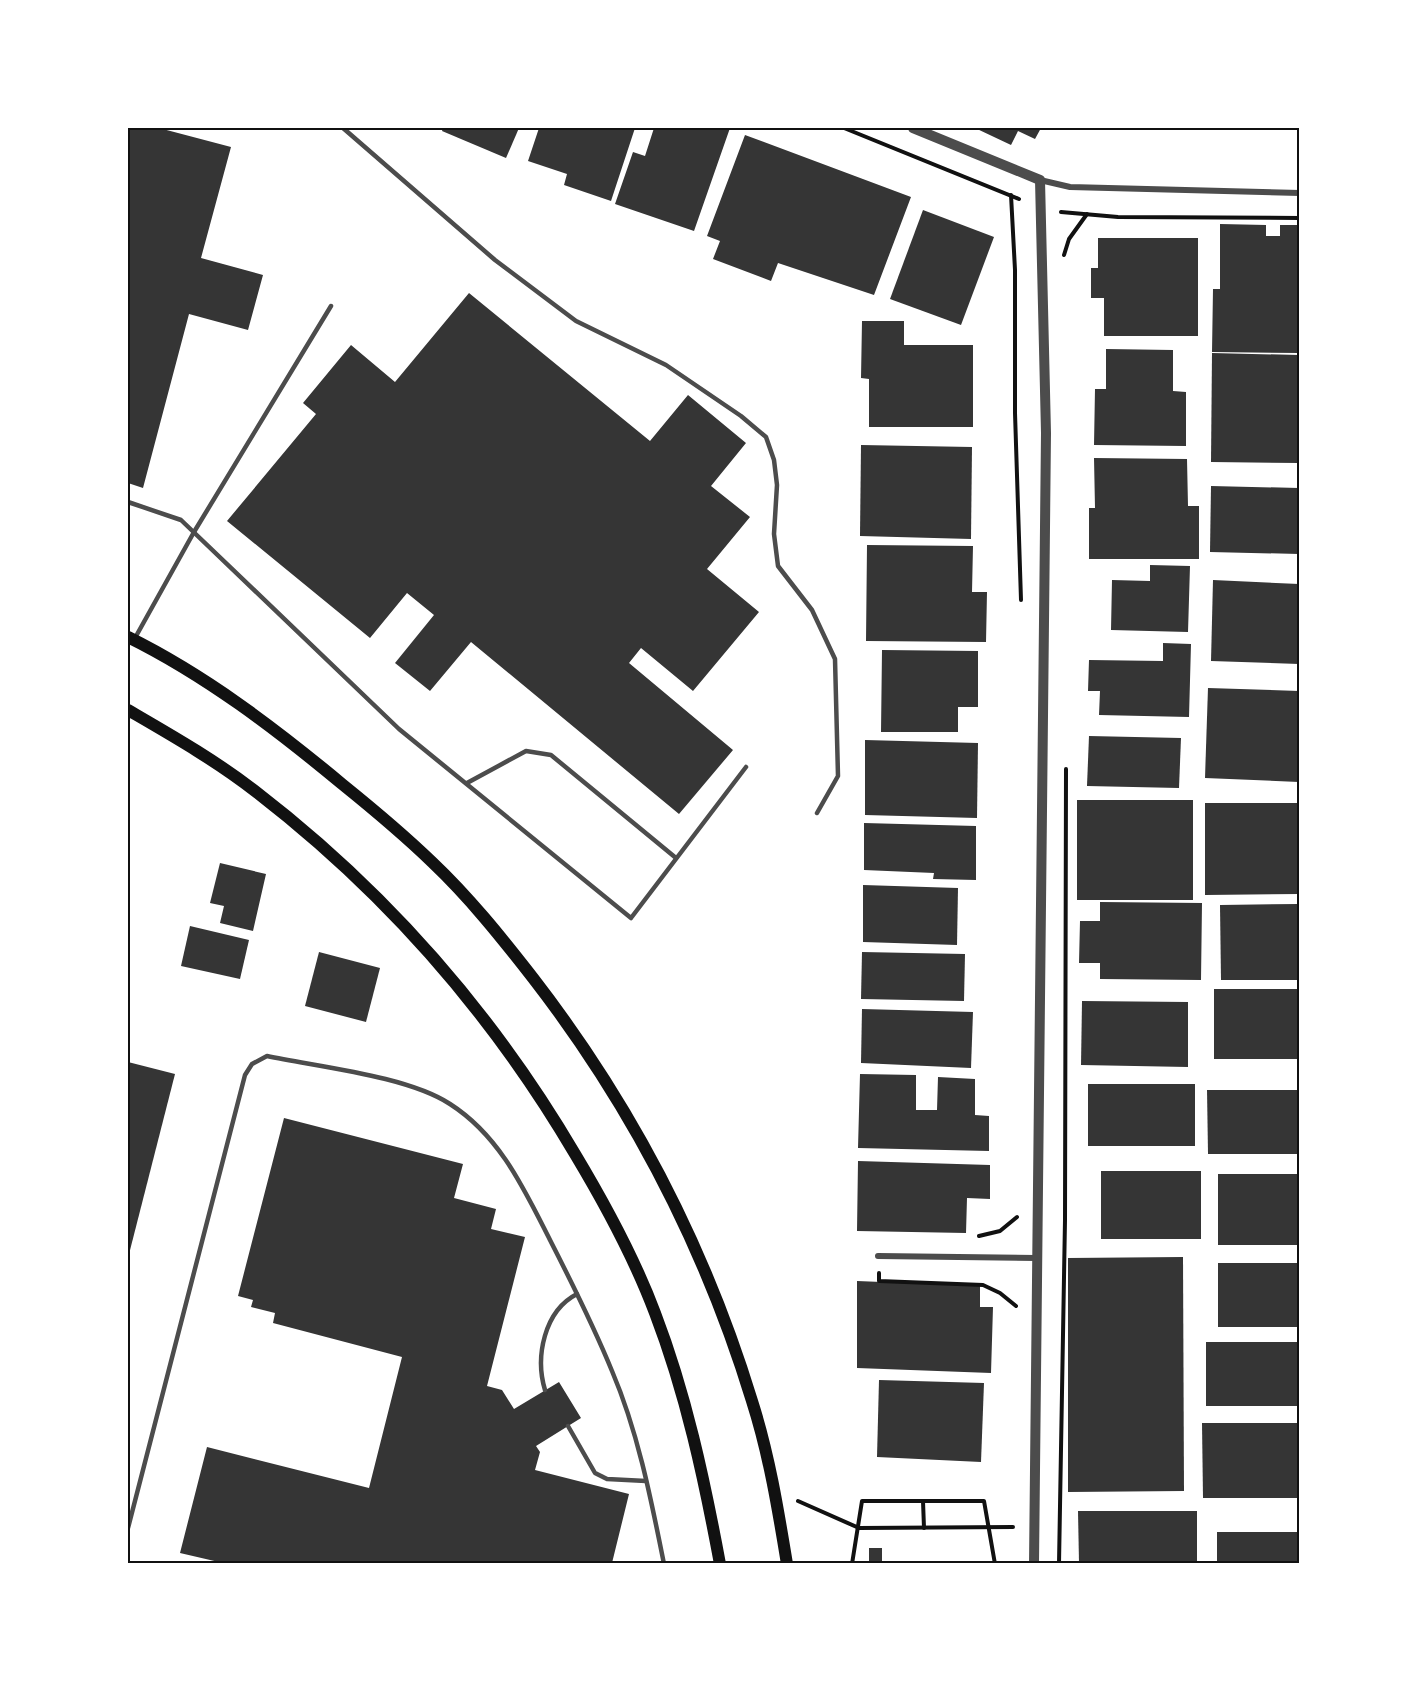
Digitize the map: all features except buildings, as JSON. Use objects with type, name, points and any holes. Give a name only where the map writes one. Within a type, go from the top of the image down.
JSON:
[{"type":"main road","points":[[131,639],[226,696],[297,746],[432,862],[496,931],[592,1059],[660,1171],[712,1286],[753,1404],[773,1483],[787,1563]]},
{"type":"main road","points":[[128,710],[187,745],[254,790],[321,845],[380,899],[428,950],[500,1038],[553,1116],[606,1206],[654,1310],[690,1419],[720,1563]]},
{"type":"street","points":[[913,128],[1040,180],[1070,187],[1299,192]]},
{"type":"street","points":[[1034,1563],[1046,433],[1040,180]]},
{"type":"street","points":[[878,1256],[1036,1258]]},
{"type":"lane","points":[[343,128],[495,260],[576,321],[666,365],[741,416],[766,437],[774,460],[777,485],[774,534],[778,566],[812,610],[836,659],[838,776],[817,813]]},
{"type":"lane","points":[[131,639],[331,306]]},
{"type":"lane","points":[[128,502],[181,520],[399,729],[630,918],[746,767]]},
{"type":"lane","points":[[467,783],[526,751],[552,755],[676,858]]},
{"type":"lane","points":[[128,1528],[244,1076],[252,1064],[267,1056],[417,1086],[450,1104],[480,1128],[512,1165],[577,1294],[613,1372],[646,1481],[664,1563]]},
{"type":"lane","points":[[544,1390],[539,1371],[555,1310],[564,1300],[577,1294]]},
{"type":"lane","points":[[568,1426],[595,1473],[608,1479],[646,1481]]},
{"type":"path","points":[[844,128],[1041,207],[1118,218],[1299,218]]},
{"type":"path","points":[[1063,259],[1069,239],[1087,214]]},
{"type":"path","points":[[1059,1563],[1065,1220],[1066,767]]},
{"type":"path","points":[[878,1256],[879,1281],[983,1285],[1000,1293],[1017,1307]]},
{"type":"path","points":[[852,1563],[862,1501],[984,1502],[995,1563]]},
{"type":"path","points":[[923,1501],[924,1528]]},
{"type":"path","points":[[809,1506],[859,1528],[1035,1527]]}]
